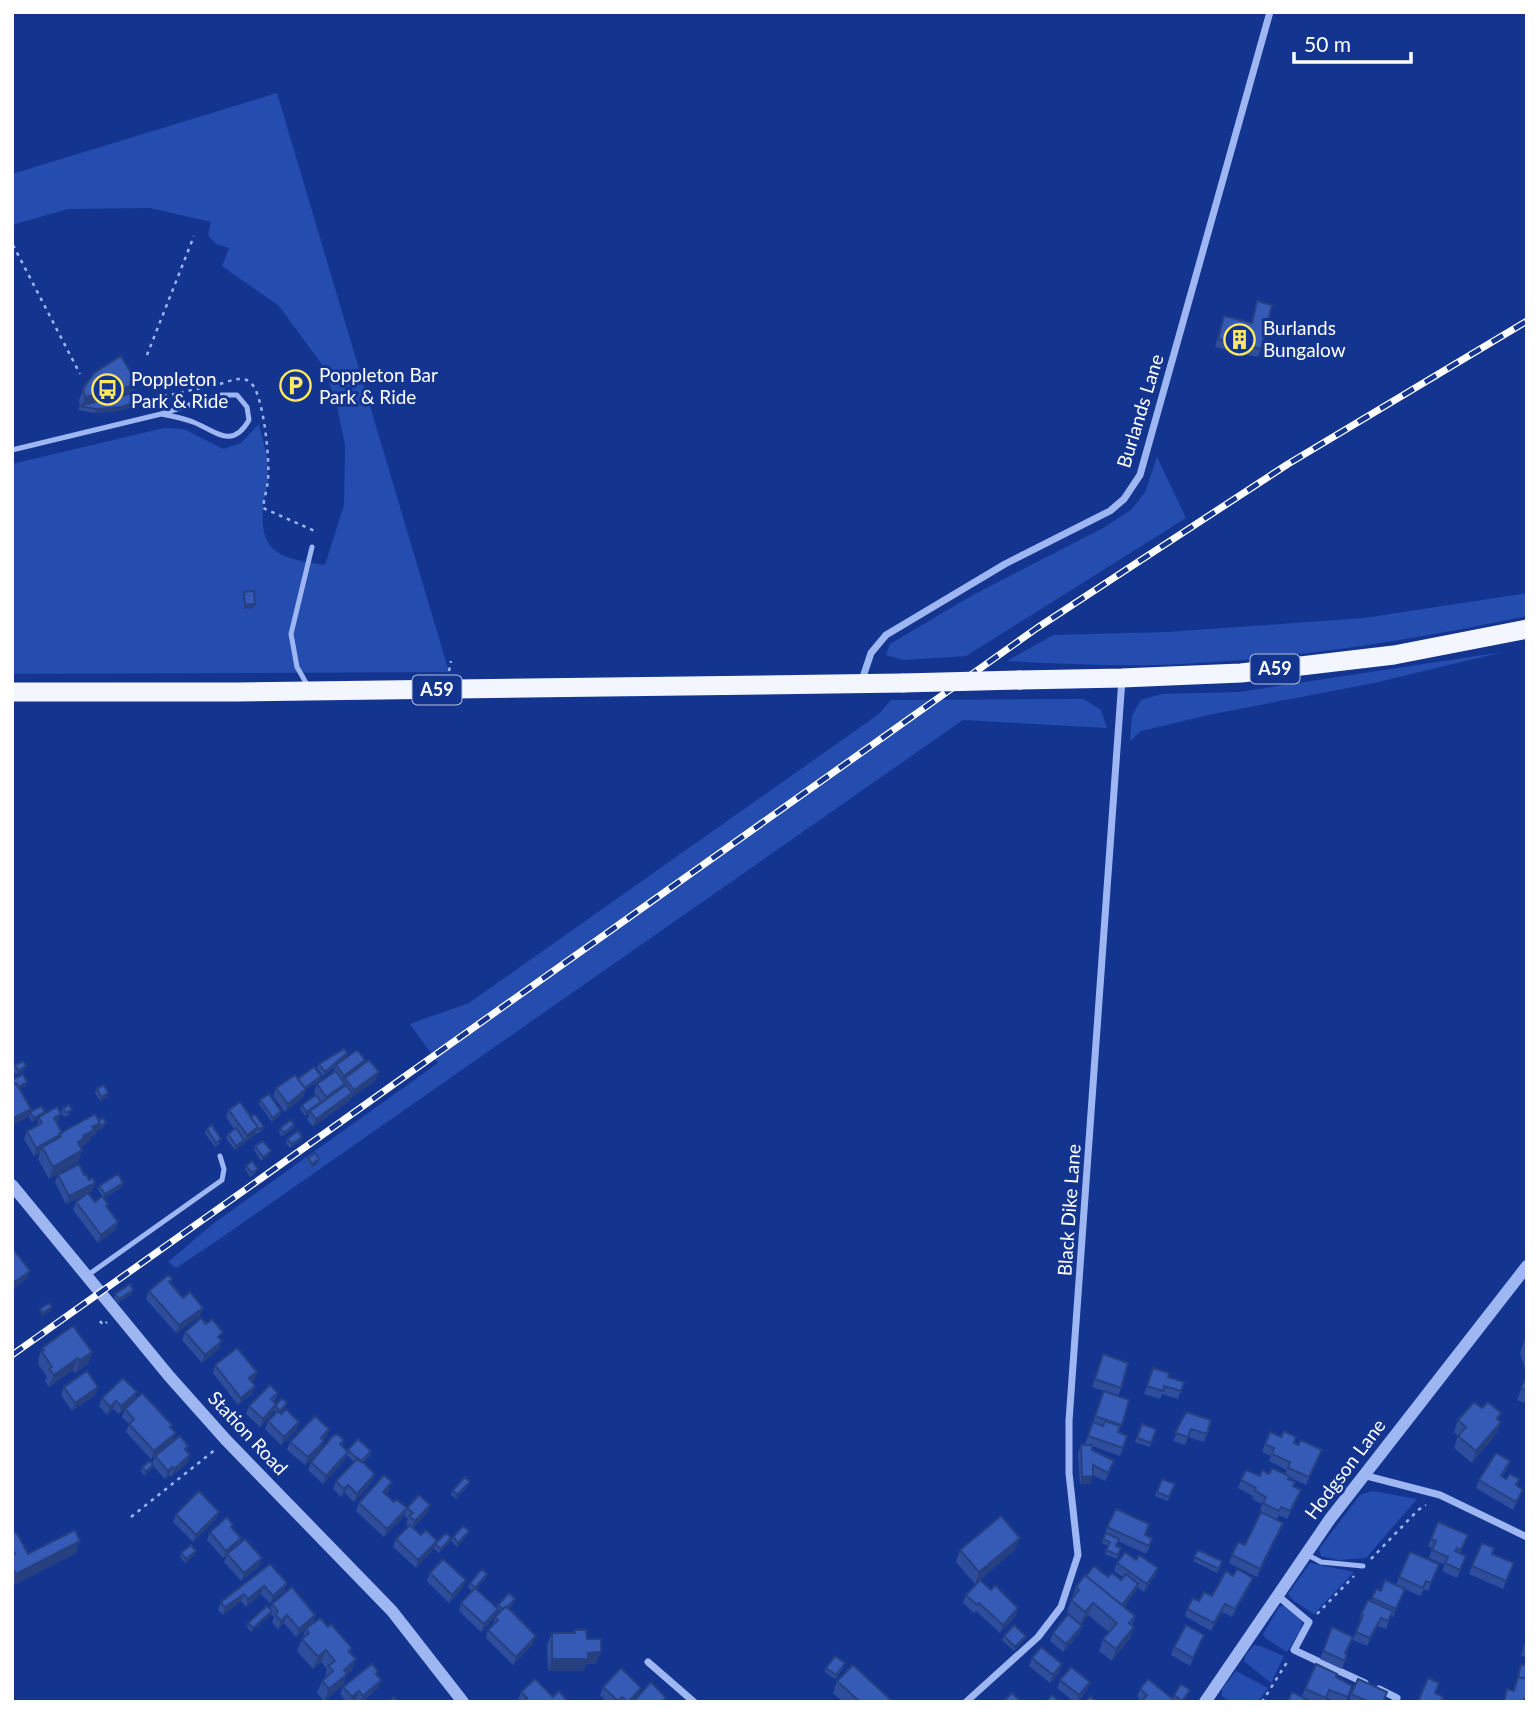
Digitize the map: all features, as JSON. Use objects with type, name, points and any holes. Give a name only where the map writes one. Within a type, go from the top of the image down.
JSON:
[{"type":"highway","name":"A59","points":[[12,692],[311,691],[1122,678],[1241,673],[1380,656],[1527,629]]},
{"type":"street","name":"Burlands Lane","points":[[861,683],[871,653],[886,635],[1004,564],[1110,511],[1124,499],[1140,475],[1270,12]]},
{"type":"street","name":"Black Dike Lane","points":[[965,1702],[1038,1637],[1061,1607],[1077,1555],[1069,1473],[1069,1421],[1122,678]]},
{"type":"street","name":"Station Road","points":[[12,1185],[169,1376],[226,1440],[392,1611],[463,1702]]},
{"type":"street","name":"Hodgson Lane","points":[[1205,1702],[1363,1475],[1527,1266]]},
{"type":"street","points":[[1363,1475],[1440,1495],[1527,1537]]},
{"type":"street","points":[[1278,1595],[1309,1622],[1294,1650],[1397,1698]]},
{"type":"street","points":[[648,1662],[694,1702]]},
{"type":"lane","points":[[12,450],[161,414],[221,395],[237,395],[247,407],[249,420],[244,429],[231,436],[218,436],[197,423],[161,414]]},
{"type":"lane","points":[[311,691],[297,667],[291,634],[312,547]]},
{"type":"lane","points":[[87,1276],[222,1180],[224,1169],[220,1156]]},
{"type":"lane","points":[[1306,1554],[1321,1562],[1363,1566]]},
{"type":"path","points":[[147,355],[194,236]]},
{"type":"path","points":[[13,245],[80,374]]},
{"type":"path","points":[[131,1517],[204,1461],[226,1440]]},
{"type":"path","points":[[1309,1622],[1418,1510],[1440,1495]]},
{"type":"path","points":[[1262,1702],[1294,1650]]},
{"type":"shaded area","points":[[277,93],[449,672],[12,674],[12,464],[164,428],[184,429],[223,449],[241,443],[259,424],[268,470],[263,509],[266,537],[271,546],[287,557],[325,565],[344,505],[345,445],[336,401],[323,366],[279,306],[222,266],[229,248],[216,244],[208,235],[211,222],[150,208],[68,209],[12,225],[12,174]]},
{"type":"shaded area","points":[[1157,457],[1186,518],[966,656],[903,660],[886,655],[890,644],[971,596],[1105,527],[1132,509],[1145,492]]},
{"type":"shaded area","points":[[1527,593],[1527,616],[1313,653],[1161,665],[1007,661],[1053,635],[1168,632],[1364,618]]},
{"type":"shaded area","points":[[1503,652],[1374,683],[1213,714],[1141,731],[1130,741],[1132,716],[1141,700],[1162,694],[1239,692]]},
{"type":"shaded area","points":[[1084,699],[1101,710],[1107,728],[963,720],[221,1238],[176,1268],[168,1262],[214,1223],[438,1063],[410,1024],[469,1003],[879,714],[891,700]]},
{"type":"shaded area","points":[[1372,1491],[1417,1499],[1366,1558],[1338,1560],[1321,1556],[1319,1549],[1360,1495]]},
{"type":"shaded area","points":[[1310,1563],[1354,1572],[1314,1614],[1288,1594]]},
{"type":"shaded area","points":[[1287,1606],[1302,1622],[1301,1630],[1287,1652],[1263,1634],[1279,1607]]},
{"type":"shaded area","points":[[1254,1645],[1284,1656],[1271,1683],[1244,1661]]},
{"type":"shaded area","points":[[1236,1671],[1268,1688],[1258,1702],[1230,1702],[1222,1696],[1222,1689]]},
{"type":"building","name":"Burlands Bungalow","points":[[1257,301],[1272,305],[1261,349],[1218,339],[1224,316],[1252,323]]},
{"type":"building","points":[[121,356],[133,376],[135,385],[85,397],[83,389],[94,373]]},
{"type":"building","points":[[133,393],[137,402],[121,407],[96,409],[79,406]]},
{"type":"building","points":[[254,591],[255,604],[245,605],[244,592]]},
{"type":"building","points":[[344,1049],[347,1053],[325,1072],[319,1064]]},
{"type":"building","points":[[357,1050],[365,1060],[344,1076],[336,1065]]},
{"type":"building","points":[[369,1060],[379,1072],[354,1090],[345,1078]]},
{"type":"building","points":[[23,1061],[26,1066],[18,1071],[15,1065]]},
{"type":"building","points":[[314,1067],[321,1076],[305,1088],[298,1079]]},
{"type":"building","points":[[336,1071],[345,1084],[326,1097],[317,1084]]},
{"type":"building","points":[[23,1074],[27,1082],[18,1087],[12,1080]]},
{"type":"building","points":[[295,1075],[306,1089],[288,1104],[276,1088]]},
{"type":"building","points":[[16,1083],[31,1109],[12,1119],[12,1085]]},
{"type":"building","points":[[104,1085],[108,1093],[101,1097],[97,1089]]},
{"type":"building","points":[[346,1085],[352,1093],[316,1119],[310,1111]]},
{"type":"building","points":[[269,1094],[281,1111],[273,1118],[260,1100]]},
{"type":"building","points":[[316,1095],[321,1102],[306,1112],[302,1105]]},
{"type":"building","points":[[240,1102],[258,1127],[247,1135],[229,1110]]},
{"type":"building","points":[[69,1105],[72,1110],[66,1113],[63,1108]]},
{"type":"building","points":[[41,1106],[45,1112],[34,1118],[30,1112]]},
{"type":"building","points":[[57,1107],[61,1114],[54,1118],[62,1133],[36,1148],[27,1131],[42,1123],[39,1117]]},
{"type":"building","points":[[95,1114],[100,1123],[92,1127],[94,1130],[78,1142],[82,1150],[53,1167],[42,1147]]},
{"type":"building","points":[[255,1114],[264,1127],[258,1130],[250,1117]]},
{"type":"building","points":[[103,1118],[106,1123],[99,1127],[99,1120]]},
{"type":"building","points":[[291,1120],[294,1125],[284,1133],[280,1128]]},
{"type":"building","points":[[212,1125],[221,1139],[216,1143],[207,1129]]},
{"type":"building","points":[[236,1128],[244,1140],[236,1146],[228,1134]]},
{"type":"building","points":[[298,1131],[302,1137],[292,1144],[287,1139]]},
{"type":"building","points":[[263,1141],[271,1151],[263,1157],[255,1146]]},
{"type":"building","points":[[315,1153],[319,1159],[312,1164],[308,1158]]},
{"type":"building","points":[[252,1161],[258,1169],[252,1173],[246,1166]]},
{"type":"building","points":[[79,1164],[84,1175],[86,1174],[89,1180],[93,1178],[95,1183],[69,1196],[58,1175]]},
{"type":"building","points":[[118,1174],[123,1183],[105,1194],[99,1186]]},
{"type":"building","points":[[88,1193],[95,1202],[102,1196],[118,1222],[101,1235],[76,1202]]},
{"type":"building","points":[[13,1249],[30,1271],[15,1282],[12,1278]]},
{"type":"building","points":[[168,1275],[173,1279],[169,1282],[183,1298],[190,1292],[203,1308],[179,1325],[149,1291]]},
{"type":"building","points":[[130,1284],[133,1290],[119,1299],[115,1294]]},
{"type":"building","points":[[49,1303],[52,1307],[42,1313],[40,1309]]},
{"type":"building","points":[[201,1318],[206,1324],[212,1319],[223,1332],[218,1337],[222,1341],[205,1355],[185,1332]]},
{"type":"building","points":[[73,1326],[92,1352],[79,1361],[78,1358],[54,1375],[49,1369],[52,1367],[42,1348]]},
{"type":"building","points":[[237,1348],[257,1372],[249,1378],[255,1386],[241,1398],[215,1365]]},
{"type":"building","points":[[1103,1354],[1128,1363],[1121,1388],[1095,1379]]},
{"type":"building","points":[[1153,1368],[1184,1382],[1181,1391],[1164,1386],[1163,1391],[1147,1386]]},
{"type":"building","points":[[87,1371],[98,1387],[75,1403],[64,1387]]},
{"type":"building","points":[[1527,1375],[1527,1391],[1521,1388]]},
{"type":"building","points":[[123,1378],[137,1392],[121,1406],[116,1401],[110,1407],[102,1398]]},
{"type":"building","points":[[270,1385],[278,1393],[271,1399],[276,1404],[263,1419],[249,1406]]},
{"type":"building","points":[[1104,1391],[1129,1400],[1122,1425],[1095,1416]]},
{"type":"building","points":[[142,1393],[172,1425],[170,1427],[176,1433],[154,1451],[129,1424],[134,1419],[125,1409]]},
{"type":"building","points":[[282,1398],[287,1403],[280,1411],[276,1405]]},
{"type":"building","points":[[1474,1402],[1482,1408],[1488,1402],[1501,1413],[1497,1419],[1501,1422],[1476,1451],[1458,1436],[1466,1427],[1458,1420]]},
{"type":"building","points":[[286,1409],[299,1422],[284,1437],[268,1421],[278,1411],[281,1414]]},
{"type":"building","points":[[1186,1412],[1211,1420],[1207,1434],[1191,1429],[1188,1437],[1175,1433]]},
{"type":"building","points":[[315,1416],[329,1429],[321,1438],[324,1441],[308,1457],[290,1442]]},
{"type":"building","points":[[1105,1421],[1120,1426],[1118,1432],[1127,1436],[1123,1448],[1088,1436],[1093,1422],[1103,1426]]},
{"type":"building","points":[[1142,1424],[1156,1429],[1151,1443],[1137,1438]]},
{"type":"building","points":[[1284,1431],[1296,1437],[1294,1443],[1298,1445],[1301,1440],[1322,1450],[1309,1477],[1288,1468],[1290,1462],[1272,1454],[1274,1448],[1265,1444],[1270,1432],[1281,1437]]},
{"type":"building","points":[[337,1434],[344,1440],[340,1444],[348,1452],[326,1476],[311,1462]]},
{"type":"building","points":[[180,1436],[188,1446],[185,1449],[190,1455],[168,1471],[155,1456]]},
{"type":"building","points":[[358,1439],[371,1451],[361,1462],[348,1450]]},
{"type":"building","points":[[1081,1445],[1092,1445],[1092,1450],[1114,1461],[1108,1473],[1093,1465],[1093,1476],[1082,1477]]},
{"type":"building","points":[[1496,1453],[1510,1461],[1501,1476],[1506,1479],[1510,1474],[1519,1479],[1516,1485],[1523,1490],[1516,1502],[1479,1480]]},
{"type":"building","points":[[358,1458],[375,1474],[357,1494],[348,1485],[344,1489],[336,1481]]},
{"type":"building","points":[[150,1461],[153,1465],[146,1472],[142,1467]]},
{"type":"building","points":[[1272,1468],[1289,1476],[1288,1479],[1295,1482],[1293,1486],[1301,1490],[1290,1511],[1281,1507],[1279,1511],[1263,1503],[1266,1497],[1241,1480],[1246,1470],[1260,1476],[1262,1470],[1269,1474]]},
{"type":"building","points":[[384,1475],[392,1482],[383,1492],[394,1502],[396,1499],[407,1508],[387,1529],[359,1503]]},
{"type":"building","points":[[465,1477],[470,1482],[457,1495],[453,1490]]},
{"type":"building","points":[[1162,1479],[1175,1484],[1169,1497],[1157,1492]]},
{"type":"building","points":[[199,1491],[219,1512],[196,1535],[176,1514]]},
{"type":"building","points":[[419,1495],[430,1505],[415,1521],[409,1516],[413,1513],[407,1508]]},
{"type":"building","points":[[1116,1509],[1149,1524],[1145,1535],[1152,1538],[1149,1546],[1107,1527]]},
{"type":"building","points":[[1261,1512],[1283,1523],[1260,1569],[1232,1555],[1238,1542],[1245,1545]]},
{"type":"building","points":[[1001,1516],[1020,1538],[979,1572],[960,1550]]},
{"type":"building","points":[[227,1517],[233,1525],[231,1527],[241,1538],[226,1551],[210,1532]]},
{"type":"building","points":[[1438,1522],[1468,1535],[1461,1550],[1457,1548],[1455,1551],[1466,1556],[1460,1570],[1445,1563],[1448,1557],[1432,1550],[1436,1541],[1431,1539]]},
{"type":"building","points":[[410,1525],[421,1535],[426,1530],[437,1541],[418,1560],[396,1539]]},
{"type":"building","points":[[463,1526],[469,1531],[458,1543],[453,1537]]},
{"type":"building","points":[[75,1530],[80,1541],[16,1574],[12,1567],[12,1555],[15,1554],[12,1549],[12,1534],[16,1532],[28,1554]]},
{"type":"building","points":[[446,1533],[451,1538],[441,1549],[435,1544]]},
{"type":"building","points":[[1106,1533],[1119,1539],[1116,1546],[1121,1548],[1118,1555],[1106,1550],[1110,1542],[1103,1539]]},
{"type":"building","points":[[245,1539],[262,1558],[244,1573],[227,1554]]},
{"type":"building","points":[[1482,1543],[1494,1548],[1492,1554],[1514,1563],[1506,1581],[1472,1566]]},
{"type":"building","points":[[191,1545],[196,1551],[186,1559],[181,1553]]},
{"type":"building","points":[[1198,1550],[1222,1561],[1219,1569],[1194,1557]]},
{"type":"building","points":[[1125,1552],[1136,1560],[1139,1555],[1158,1568],[1147,1584],[1117,1563]]},
{"type":"building","points":[[1410,1552],[1439,1564],[1431,1583],[1426,1581],[1423,1588],[1399,1577]]},
{"type":"building","points":[[443,1559],[466,1580],[452,1595],[430,1573]]},
{"type":"building","points":[[270,1564],[287,1583],[273,1596],[264,1586],[248,1599],[244,1594],[225,1607],[221,1602]]},
{"type":"building","points":[[1094,1566],[1108,1577],[1112,1573],[1121,1580],[1126,1574],[1138,1584],[1122,1605],[1086,1576]]},
{"type":"building","points":[[482,1569],[487,1574],[475,1588],[470,1583]]},
{"type":"building","points":[[1237,1569],[1253,1578],[1235,1609],[1225,1604],[1214,1623],[1187,1609],[1193,1598],[1199,1601],[1204,1592],[1212,1596],[1226,1571],[1233,1576]]},
{"type":"building","points":[[1085,1575],[1135,1616],[1129,1623],[1134,1627],[1116,1649],[1103,1639],[1117,1623],[1093,1603],[1085,1612],[1071,1600]]},
{"type":"building","points":[[980,1580],[991,1590],[995,1585],[1018,1608],[1003,1625],[966,1595]]},
{"type":"building","points":[[1385,1580],[1405,1589],[1396,1609],[1372,1598],[1376,1589],[1381,1591]]},
{"type":"building","points":[[292,1587],[315,1615],[299,1629],[287,1615],[281,1621],[272,1604]]},
{"type":"building","points":[[475,1588],[498,1609],[484,1624],[461,1603]]},
{"type":"building","points":[[509,1593],[515,1599],[503,1609],[498,1605]]},
{"type":"building","points":[[1368,1600],[1393,1611],[1388,1621],[1381,1618],[1370,1638],[1356,1632]]},
{"type":"building","points":[[267,1606],[272,1611],[253,1628],[248,1623]]},
{"type":"building","points":[[506,1606],[536,1636],[516,1657],[488,1630],[498,1620],[495,1617]]},
{"type":"building","points":[[1068,1614],[1082,1626],[1066,1644],[1053,1633]]},
{"type":"building","points":[[320,1618],[328,1627],[331,1624],[352,1648],[348,1651],[356,1659],[344,1670],[347,1674],[329,1689],[322,1681],[333,1671],[328,1666],[335,1661],[326,1650],[318,1657],[302,1639],[309,1633],[306,1629]]},
{"type":"building","points":[[1014,1625],[1026,1636],[1015,1647],[1004,1636]]},
{"type":"building","points":[[1186,1625],[1204,1635],[1193,1658],[1174,1647]]},
{"type":"building","points":[[1332,1627],[1353,1637],[1345,1653],[1345,1661],[1323,1651]]},
{"type":"building","points":[[575,1630],[586,1630],[587,1639],[601,1639],[601,1652],[588,1653],[588,1659],[552,1659],[552,1633],[575,1633]]},
{"type":"building","points":[[1041,1647],[1062,1664],[1053,1675],[1032,1658]]},
{"type":"building","points":[[835,1656],[845,1663],[836,1675],[826,1668]]},
{"type":"building","points":[[372,1664],[381,1680],[363,1696],[359,1691],[352,1697],[343,1687]]},
{"type":"building","points":[[1316,1664],[1337,1674],[1336,1677],[1352,1686],[1348,1697],[1329,1690],[1326,1698],[1305,1689]]},
{"type":"building","points":[[1521,1664],[1527,1666],[1527,1679],[1518,1677],[1517,1681]]},
{"type":"building","points":[[853,1665],[892,1701],[860,1702],[837,1681]]},
{"type":"building","points":[[1071,1667],[1090,1682],[1079,1695],[1060,1680]]},
{"type":"building","points":[[621,1668],[641,1688],[628,1702],[622,1697],[618,1701],[603,1687]]},
{"type":"building","points":[[1518,1677],[1527,1679],[1527,1700],[1504,1702],[1507,1689],[1514,1691]]},
{"type":"building","points":[[1428,1678],[1439,1683],[1435,1693],[1443,1697],[1441,1702],[1418,1702]]},
{"type":"building","points":[[535,1679],[553,1697],[559,1691],[566,1699],[563,1702],[525,1702],[527,1698],[521,1692]]},
{"type":"building","points":[[1148,1679],[1174,1700],[1173,1702],[1141,1702],[1147,1695],[1140,1689]]},
{"type":"building","points":[[1358,1679],[1387,1692],[1383,1702],[1370,1702],[1351,1694]]},
{"type":"building","points":[[651,1682],[666,1698],[662,1702],[633,1702]]},
{"type":"building","points":[[1181,1684],[1190,1690],[1182,1701],[1174,1695]]},
{"type":"building","points":[[1292,1692],[1312,1702],[1288,1702]]},
{"type":"building","points":[[1012,1693],[1021,1702],[1003,1702]]},
{"type":"building","points":[[1052,1695],[1060,1702],[1046,1702]]},
{"type":"building","points":[[1090,1696],[1097,1702],[1086,1702]]},
{"type":"railway","points":[[12,1355],[1037,628],[1288,464],[1527,321]]},
{"type":"place","name":"Burlands Bungalow","points":[[1240,339]]},
{"type":"place","name":"Poppleton Bar Park & Ride","points":[[296,386]]},
{"type":"place","name":"Poppleton Park & Ride","points":[[108,390]]}]
